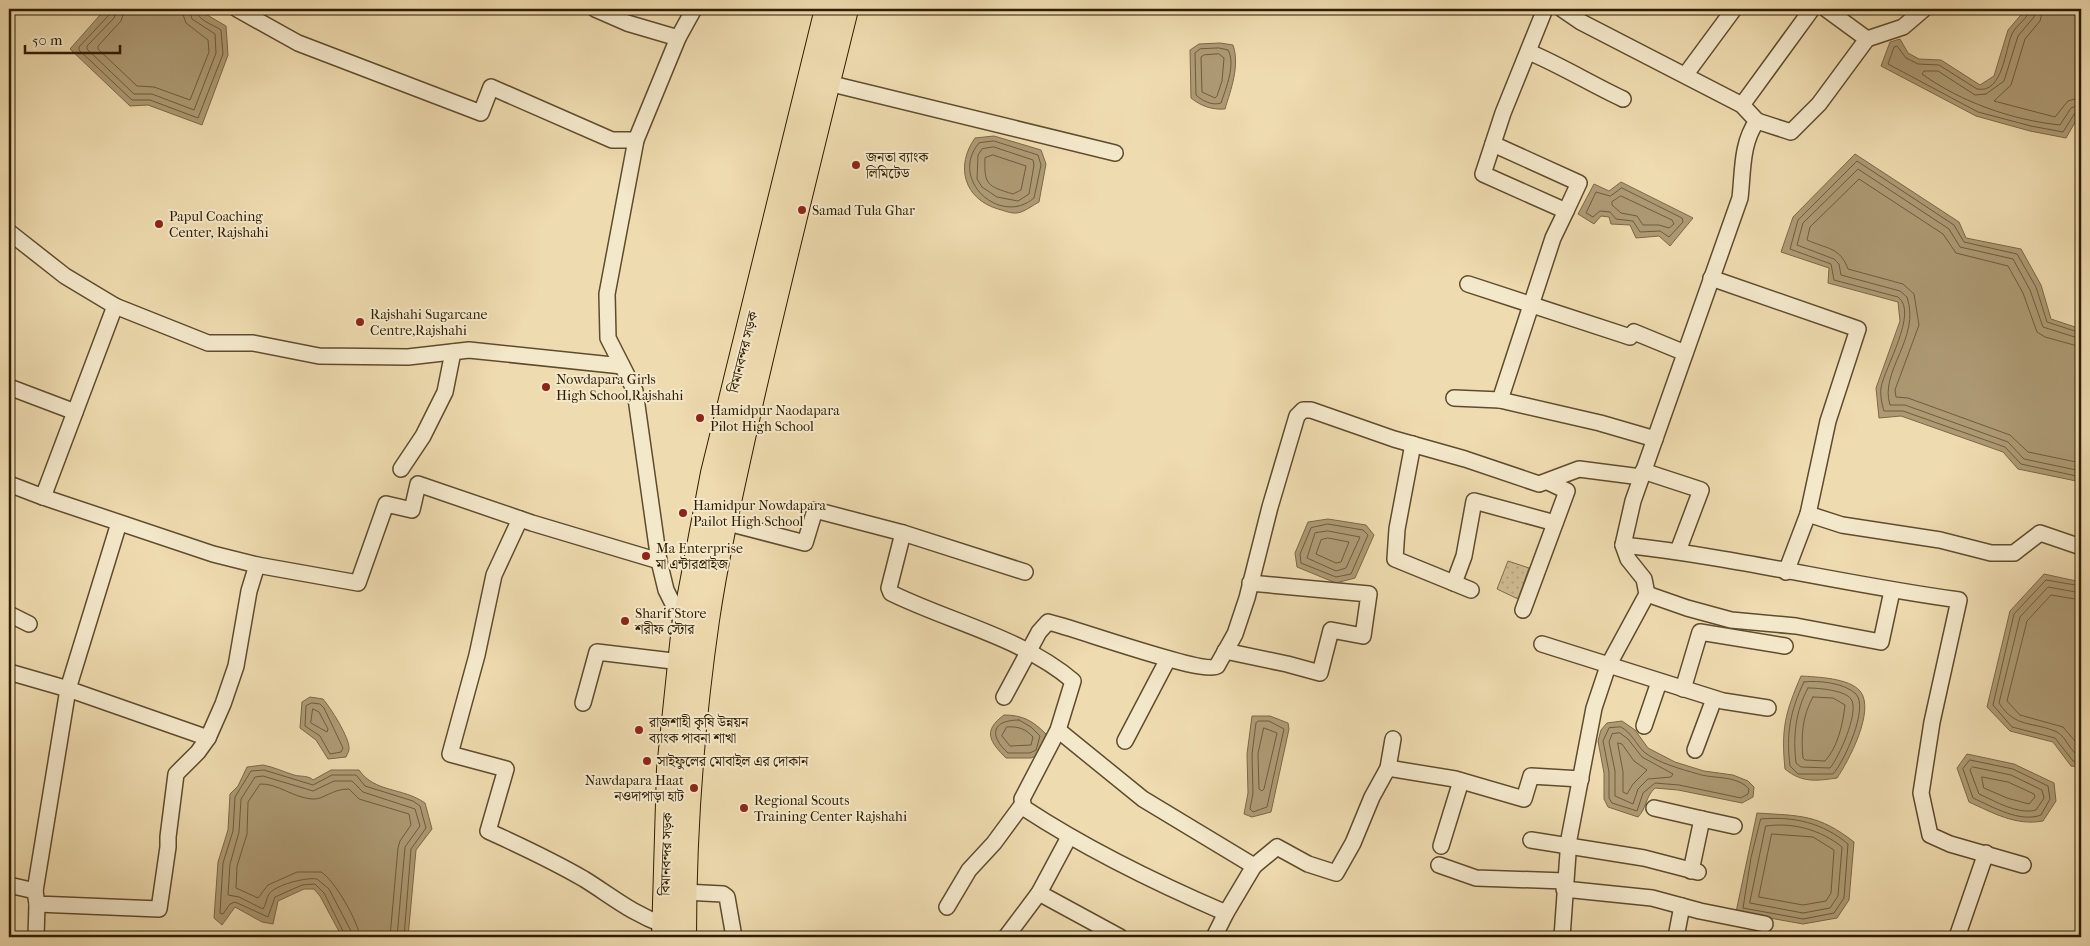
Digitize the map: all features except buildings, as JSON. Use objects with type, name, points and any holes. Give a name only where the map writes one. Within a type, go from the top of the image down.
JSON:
[{"type":"main road","name":"বিমানবন্দর সড়ক","points":[[664,931],[669,769],[684,626],[713,473],[827,9]]},
{"type":"main road","name":"বিমানবন্দর সড়ক","points":[[684,937],[684,892],[701,664],[724,522],[781,270],[846,9]]},
{"type":"street","points":[[237,9],[298,43],[481,112],[491,87],[612,140],[636,140]]},
{"type":"street","points":[[596,9],[627,23],[678,38]]},
{"type":"street","points":[[684,626],[666,590],[659,561],[635,391],[608,338],[607,294],[636,140],[678,38],[694,9]]},
{"type":"street","points":[[1545,9],[1503,112],[1483,174],[1566,211]]},
{"type":"street","points":[[1562,9],[1581,22],[1666,66],[1686,74],[1710,90],[1742,105],[1757,121],[1791,132],[1819,104],[1867,39],[1903,27],[1924,9]]},
{"type":"street","points":[[1686,74],[1734,9]]},
{"type":"street","points":[[1742,105],[1812,9]]},
{"type":"street","points":[[1826,9],[1867,39]]},
{"type":"street","points":[[1529,52],[1554,62],[1591,84],[1624,99]]},
{"type":"street","points":[[828,83],[1114,153]]},
{"type":"street","points":[[1562,937],[1569,839],[1594,708],[1608,666],[1648,594],[1644,579],[1628,559],[1624,545],[1633,501],[1740,198],[1745,148],[1752,128],[1757,121]]},
{"type":"street","points":[[1493,144],[1579,183],[1553,238],[1500,400]]},
{"type":"street","points":[[9,232],[65,276],[114,306],[208,343],[253,343],[319,356],[408,358],[469,350],[622,366]]},
{"type":"street","points":[[1711,278],[1858,329],[1828,421],[1808,514],[1786,572]]},
{"type":"street","points":[[1468,284],[1532,303],[1630,337],[1634,332],[1685,353]]},
{"type":"street","points":[[43,497],[114,306]]},
{"type":"street","points":[[400,468],[423,436],[445,392],[453,352]]},
{"type":"street","points":[[9,388],[75,412]]},
{"type":"street","points":[[1454,398],[1500,400],[1600,422],[1655,439]]},
{"type":"street","points":[[1004,697],[1043,625],[1048,622],[1168,659],[1214,668],[1217,666],[1235,634],[1247,598],[1299,412],[1311,410],[1539,484],[1579,469],[1589,468],[1642,474],[1701,490],[1678,551]]},
{"type":"street","points":[[1413,444],[1397,529],[1395,559],[1471,590]]},
{"type":"street","points":[[1522,610],[1567,491],[1548,482]]},
{"type":"street","points":[[9,484],[198,550],[257,565],[358,583],[386,504],[412,510],[418,484],[520,520],[659,561]]},
{"type":"street","points":[[1454,583],[1464,556],[1474,502],[1555,523]]},
{"type":"street","points":[[724,522],[804,543],[815,510],[903,533],[1025,572]]},
{"type":"street","points":[[1808,514],[1842,525],[1940,540],[1991,553],[2014,554],[2040,533],[2081,547]]},
{"type":"street","points":[[520,520],[494,575],[478,655],[450,754],[506,769],[488,831],[551,860],[599,888],[629,910],[664,931]]},
{"type":"street","points":[[36,937],[36,897],[68,689],[119,523]]},
{"type":"street","points":[[903,533],[889,588],[891,593],[1029,651],[1073,681],[1058,730],[1022,800],[1022,805],[994,842],[969,870],[947,907]]},
{"type":"street","points":[[1624,545],[1678,551],[1892,591],[1959,600],[1932,722],[1921,792],[1930,834],[1950,844],[2023,865]]},
{"type":"street","points":[[9,885],[36,897],[159,909],[176,774],[198,752],[208,738],[223,704],[236,666],[249,591],[257,565]]},
{"type":"street","points":[[1224,651],[1320,673],[1332,630],[1363,636],[1369,594],[1250,583]]},
{"type":"street","points":[[1648,594],[1687,608],[1731,620],[1796,626],[1881,642],[1892,591]]},
{"type":"street","points":[[9,614],[29,624]]},
{"type":"street","points":[[1683,689],[1700,632],[1785,646]]},
{"type":"street","points":[[1542,644],[1714,699],[1768,708]]},
{"type":"street","points":[[582,703],[597,652],[680,662]]},
{"type":"street","points":[[1125,741],[1168,659]]},
{"type":"street","points":[[9,672],[68,689],[208,738]]},
{"type":"street","points":[[1644,726],[1660,682]]},
{"type":"street","points":[[1695,750],[1714,699]]},
{"type":"street","points":[[1058,730],[1143,799],[1254,866]]},
{"type":"street","points":[[1218,936],[1226,913],[1254,866],[1277,847],[1308,864],[1336,872],[1353,843],[1372,797],[1388,768],[1393,739]]},
{"type":"street","points":[[1388,768],[1461,781],[1524,799],[1531,776],[1581,779]]},
{"type":"street","points":[[1440,846],[1461,781]]},
{"type":"street","points":[[1022,805],[1069,838],[1162,885],[1226,913]]},
{"type":"street","points":[[1654,808],[1734,826]]},
{"type":"street","points":[[1531,840],[1644,858],[1694,872],[1702,819]]},
{"type":"street","points":[[1006,937],[1040,893],[1069,838]]},
{"type":"street","points":[[1957,937],[1986,853]]},
{"type":"street","points":[[1439,865],[1476,878],[1565,885],[1652,898],[1765,924]]},
{"type":"street","points":[[684,892],[723,894],[727,897],[734,937]]},
{"type":"street","points":[[1040,893],[1120,937]]},
{"type":"street","points":[[1676,937],[1682,906]]},
{"type":"shaded area","points":[[1508,561],[1529,568],[1518,599],[1497,589]]},
{"type":"water","points":[[108,9],[197,9],[226,26],[228,55],[202,125],[148,105],[130,106],[70,49],[100,15]]},
{"type":"water","points":[[2026,9],[2081,9],[2081,112],[2066,138],[2030,131],[1976,116],[1881,66],[1890,42],[1900,39],[1908,53],[1919,59],[1941,60],[1980,85],[1994,76],[2008,30]]},
{"type":"water","points":[[1220,43],[1233,45],[1236,61],[1234,77],[1225,109],[1207,107],[1191,98],[1190,50],[1199,44]]},
{"type":"water","points":[[994,136],[1041,150],[1046,164],[1039,202],[1021,212],[1009,212],[986,204],[977,198],[966,180],[965,160],[975,138]]},
{"type":"water","points":[[1855,154],[1959,222],[1966,238],[2021,249],[2041,285],[2051,319],[2081,329],[2081,482],[2018,469],[2003,452],[1901,416],[1879,418],[1876,388],[1900,321],[1898,302],[1828,283],[1829,268],[1781,252],[1793,217]]},
{"type":"water","points":[[1621,182],[1693,218],[1670,246],[1659,236],[1636,238],[1630,225],[1611,224],[1609,217],[1601,216],[1594,224],[1578,214],[1594,184],[1609,191]]},
{"type":"water","points":[[1328,519],[1366,525],[1374,535],[1355,578],[1336,583],[1297,567],[1295,553],[1308,522]]},
{"type":"water","points":[[2044,574],[2081,582],[2081,767],[2071,766],[2053,742],[2010,731],[1987,707],[2010,611]]},
{"type":"water","points":[[1801,676],[1832,679],[1848,683],[1860,691],[1864,700],[1865,710],[1859,736],[1837,778],[1822,780],[1803,779],[1785,769],[1785,721]]},
{"type":"water","points":[[310,697],[323,699],[335,715],[348,744],[349,750],[346,757],[328,759],[316,740],[300,728],[302,702]]},
{"type":"water","points":[[1004,715],[1017,716],[1027,720],[1046,734],[1040,754],[1031,758],[1006,758],[1000,752],[993,742],[991,731],[997,721]]},
{"type":"water","points":[[1252,716],[1270,716],[1288,723],[1289,729],[1271,812],[1252,817],[1244,814],[1248,793],[1247,754]]},
{"type":"water","points":[[1622,721],[1635,730],[1648,748],[1675,762],[1704,771],[1733,775],[1748,781],[1754,787],[1753,797],[1742,803],[1678,790],[1655,788],[1649,795],[1638,817],[1608,807],[1604,799],[1604,773],[1598,741],[1601,730],[1607,723]]},
{"type":"water","points":[[1967,754],[2014,764],[2054,783],[2056,801],[2043,821],[2023,822],[2005,818],[1969,802],[1957,768]]},
{"type":"water","points":[[263,765],[294,775],[309,777],[313,780],[331,770],[359,770],[373,783],[407,794],[425,803],[432,829],[416,850],[408,937],[342,937],[320,896],[314,889],[304,889],[278,901],[273,924],[262,922],[235,907],[222,925],[214,918],[218,862],[228,830],[230,794],[238,786],[247,767]]},
{"type":"water","points":[[1757,813],[1809,818],[1830,826],[1854,842],[1849,900],[1837,918],[1803,924],[1736,912]]},
{"type":"place","name":"জনতা ব্যাংক লিমিটেড","points":[[856,165]]},
{"type":"place","name":"Samad Tula Ghar","points":[[802,210]]},
{"type":"place","name":"Papul Coaching Center, Rajshahi","points":[[159,224]]},
{"type":"place","name":"Rajshahi Sugarcane Centre,Rajshahi","points":[[360,322]]},
{"type":"place","name":"Nowdapara Girls High School,Rajshahi","points":[[546,387]]},
{"type":"place","name":"Hamidpur Naodapara Pilot High School","points":[[700,418]]},
{"type":"place","name":"Hamidpur Nowdapara Pailot High School","points":[[683,513]]},
{"type":"place","name":"Ma Enterprise মা এন্টারপ্রাইজ","points":[[646,556]]},
{"type":"place","name":"Sharif Store শরীফ স্টোর","points":[[625,621]]},
{"type":"place","name":"রাজশাহী কৃষি উন্নয়ন ব্যাংক পাবনা শাখা","points":[[639,730]]},
{"type":"place","name":"সাইফুলের মোবাইল এর দোকান","points":[[647,761]]},
{"type":"place","name":"Nawdapara Haat নওদাপাড়া হাট","points":[[694,788]]},
{"type":"place","name":"Regional Scouts Training Center Rajshahi","points":[[744,808]]}]
